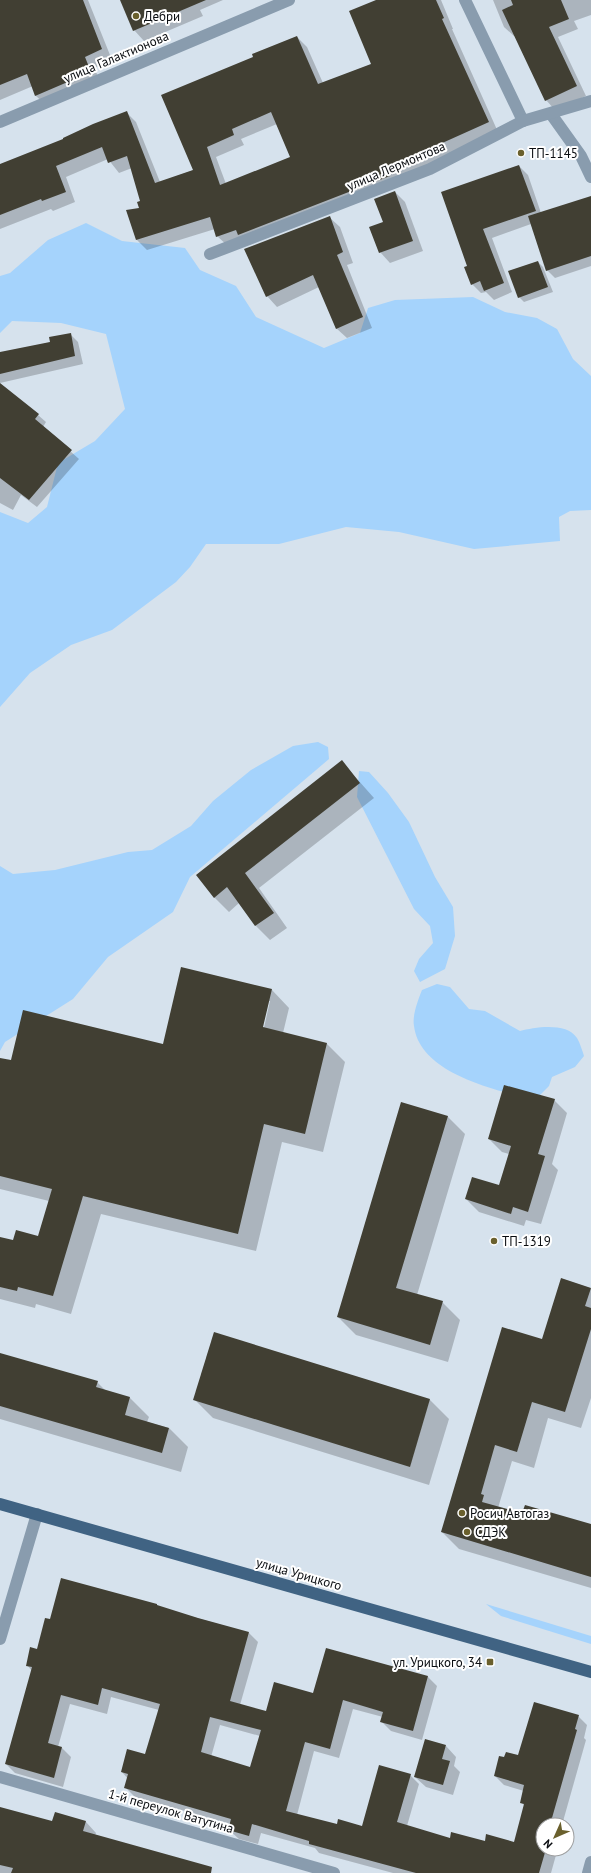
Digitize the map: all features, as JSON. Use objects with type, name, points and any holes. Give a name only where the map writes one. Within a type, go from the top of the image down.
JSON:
[{"type":"main road","name":"улица Урицкого","points":[[0,1504],[591,1672]]},
{"type":"street","name":"улица Галактионова","points":[[0,122],[289,0]]},
{"type":"street","points":[[465,0],[523,122]]},
{"type":"street","name":"улица Лермонтова","points":[[210,254],[430,169],[523,122],[591,101]]},
{"type":"street","points":[[551,114],[581,156],[591,178]]},
{"type":"street","points":[[0,1639],[36,1514]]},
{"type":"street","name":"1-й переулок Ватутина","points":[[0,1777],[334,1873]]},
{"type":"street","points":[[588,1873],[591,1862]]},
{"type":"shaded area","points":[[86,223],[122,241],[185,248],[200,270],[236,286],[256,317],[324,348],[360,333],[368,308],[395,300],[473,297],[505,312],[537,318],[557,329],[573,359],[591,376],[591,510],[570,511],[559,517],[560,541],[474,549],[399,532],[346,527],[279,544],[206,544],[190,567],[176,582],[112,630],[71,645],[30,673],[0,707],[0,512],[28,523],[47,507],[58,463],[95,441],[125,409],[106,334],[61,323],[12,321],[0,333],[0,276],[10,273],[48,240]]},
{"type":"shaded area","points":[[318,742],[328,747],[329,759],[190,877],[173,912],[108,957],[73,999],[5,1042],[0,1051],[0,866],[13,874],[55,870],[128,852],[152,850],[191,826],[213,801],[251,770],[293,746]]},
{"type":"shaded area","points":[[359,771],[369,772],[388,793],[409,822],[435,877],[453,907],[455,936],[445,969],[420,982],[414,971],[419,959],[433,943],[430,926],[414,909],[357,797]]},
{"type":"shaded area","points":[[437,984],[450,987],[469,1009],[485,1011],[520,1031],[542,1027],[566,1030],[577,1038],[584,1056],[575,1067],[552,1077],[549,1086],[535,1100],[500,1091],[462,1077],[445,1068],[430,1056],[419,1043],[414,1026],[417,1003],[422,990]]},
{"type":"shaded area","points":[[486,1604],[591,1636],[591,1644],[501,1616]]},
{"type":"building","points":[[0,0],[83,0],[102,49],[85,57],[91,72],[35,96],[27,74],[0,85]]},
{"type":"building","name":"Дебри","points":[[120,0],[206,0],[133,31]]},
{"type":"building","points":[[376,0],[436,0],[444,18],[442,19],[489,122],[440,144],[433,148],[435,152],[396,169],[397,172],[389,175],[390,176],[238,235],[236,230],[216,237],[210,217],[136,240],[126,210],[139,208],[137,202],[140,201],[127,156],[108,163],[102,147],[56,166],[66,192],[42,201],[41,199],[0,215],[0,164],[127,111],[155,183],[193,170],[161,95],[253,57],[252,54],[297,36],[318,84],[371,64],[349,11]],"holes":[[[271,112],[290,157],[220,185],[207,147],[234,135],[232,129]]]},
{"type":"building","points":[[511,0],[561,0],[569,19],[549,27],[577,86],[545,101],[502,10],[513,5]]},
{"type":"building","points":[[519,165],[536,211],[483,229],[504,283],[484,291],[480,281],[471,285],[464,267],[467,266],[441,192]]},
{"type":"building","points":[[395,191],[413,241],[379,253],[369,227],[383,222],[374,199]]},
{"type":"building","points":[[591,196],[591,256],[546,271],[528,216]]},
{"type":"building","points":[[330,216],[343,252],[337,255],[363,317],[336,329],[313,275],[266,297],[244,249]]},
{"type":"building","points":[[538,261],[548,287],[518,298],[508,271]]},
{"type":"building","points":[[71,333],[75,356],[0,374],[0,352],[50,342],[49,337]]},
{"type":"building","points":[[0,383],[39,414],[35,419],[72,450],[29,500],[0,478]]},
{"type":"building","points":[[342,760],[360,783],[245,873],[274,913],[255,926],[227,887],[214,898],[196,875]]},
{"type":"building","points":[[181,967],[272,989],[263,1027],[327,1043],[305,1134],[264,1124],[238,1234],[83,1196],[53,1296],[18,1287],[17,1291],[0,1287],[0,1237],[13,1240],[16,1230],[38,1236],[52,1189],[0,1176],[0,1058],[11,1060],[23,1010],[163,1044]]},
{"type":"building","points":[[504,1085],[555,1099],[538,1154],[545,1156],[528,1212],[513,1207],[511,1214],[465,1199],[472,1177],[499,1185],[511,1146],[488,1139]]},
{"type":"building","points":[[401,1102],[448,1116],[396,1288],[443,1301],[430,1345],[337,1317]]},
{"type":"building","points":[[561,1278],[591,1288],[585,1306],[591,1308],[591,1329],[565,1412],[532,1402],[517,1452],[495,1445],[481,1494],[484,1495],[482,1502],[522,1513],[525,1505],[591,1524],[591,1577],[441,1532],[502,1327],[542,1339]]},
{"type":"building","points":[[214,1332],[430,1399],[410,1467],[193,1400]]},
{"type":"building","points":[[0,1353],[98,1381],[96,1387],[130,1397],[125,1415],[169,1428],[162,1453],[0,1406]]},
{"type":"building","points":[[61,1578],[157,1604],[198,1618],[249,1632],[230,1701],[266,1711],[274,1682],[313,1693],[326,1648],[428,1676],[413,1731],[380,1722],[383,1712],[343,1700],[330,1749],[305,1742],[286,1811],[337,1824],[338,1819],[362,1826],[379,1765],[411,1774],[397,1822],[450,1838],[451,1832],[485,1841],[486,1834],[514,1842],[524,1804],[520,1803],[524,1785],[494,1776],[499,1756],[504,1757],[506,1752],[518,1755],[534,1702],[579,1715],[575,1729],[577,1730],[552,1817],[535,1817],[535,1857],[544,1857],[539,1873],[416,1873],[309,1844],[309,1841],[252,1824],[249,1836],[228,1830],[231,1819],[124,1788],[128,1774],[121,1772],[127,1749],[145,1754],[160,1704],[102,1688],[98,1705],[61,1695],[48,1743],[62,1747],[54,1778],[5,1764],[32,1667],[26,1666],[30,1647],[37,1649],[45,1618],[50,1619]],"holes":[[[210,1717],[261,1730],[250,1767],[201,1752]]]},
{"type":"building","points":[[425,1739],[446,1745],[442,1759],[450,1761],[443,1785],[414,1777]]},
{"type":"building","points":[[0,1807],[52,1821],[55,1812],[86,1821],[83,1831],[212,1867],[211,1873],[11,1873],[13,1868],[0,1865]]},
{"type":"place","name":"Дебри","points":[[136,16]]},
{"type":"place","name":"ТП-1145","points":[[521,153]]},
{"type":"place","name":"ТП-1319","points":[[494,1241]]},
{"type":"place","name":"Росич Автогаз","points":[[462,1513]]},
{"type":"place","name":"СДЭК","points":[[467,1532]]},
{"type":"place","name":"ул. Урицкого, 34","points":[[490,1662]]}]
